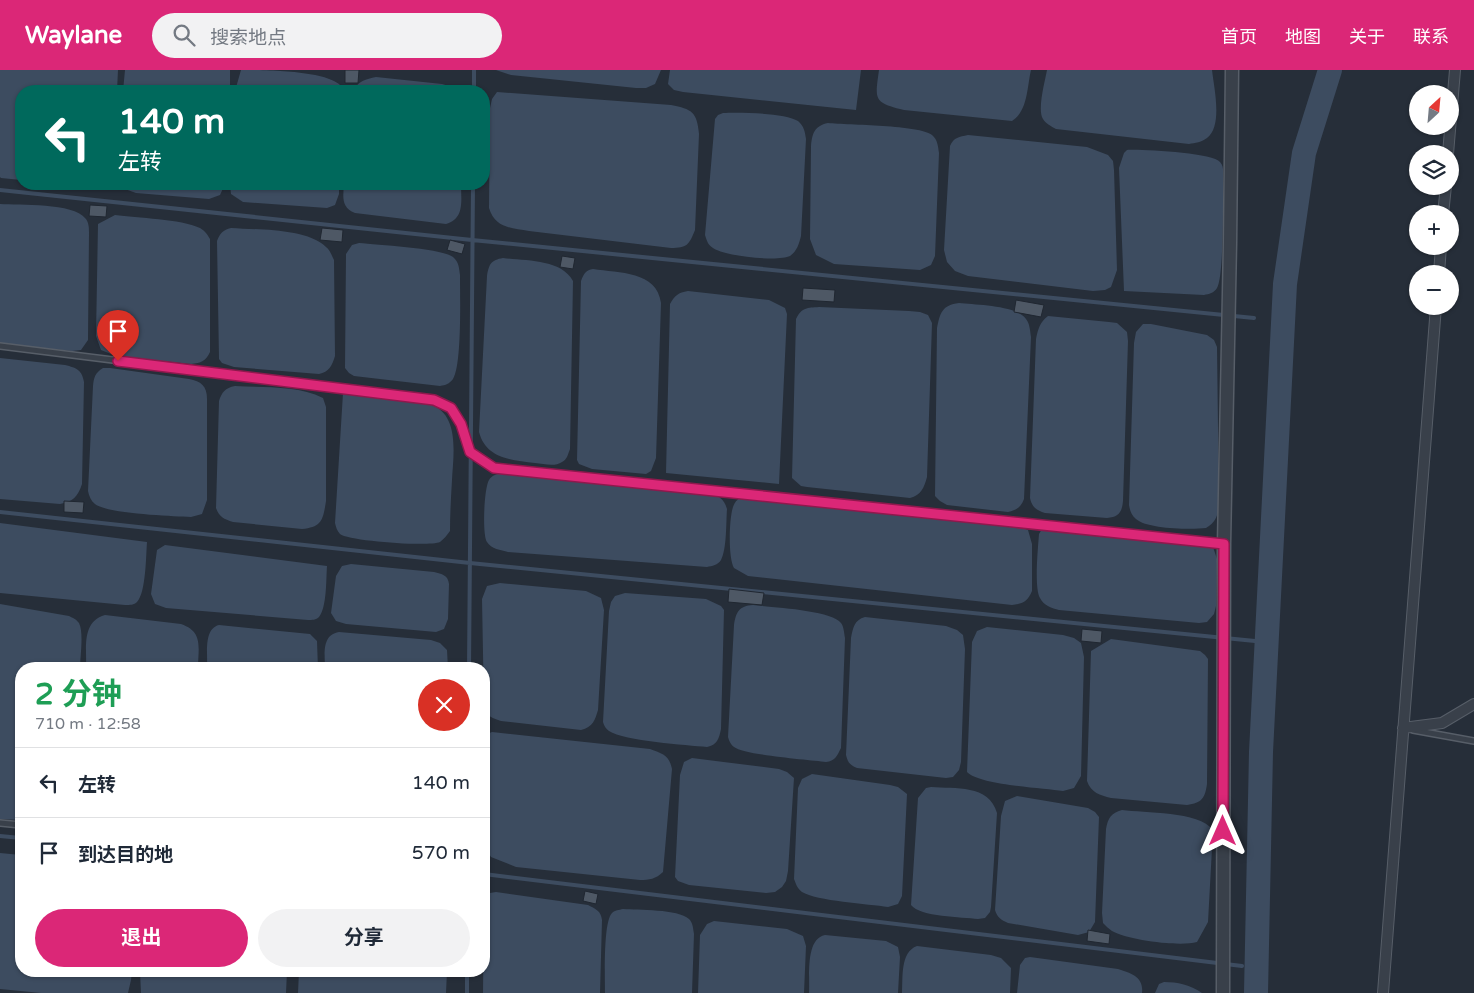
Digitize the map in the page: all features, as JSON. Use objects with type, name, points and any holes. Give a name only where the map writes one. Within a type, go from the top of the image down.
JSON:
[{"type":"street","points":[[1223,993],[1224,544],[1232,70]]},
{"type":"street","points":[[1449,145],[1455,70]]},
{"type":"street","points":[[1382,993],[1435,315]]},
{"type":"street","points":[[1403,728],[1442,723],[1474,704]]},
{"type":"lane","points":[[0,346],[434,400],[451,408],[461,424],[470,452],[494,468],[1224,544]]},
{"type":"lane","points":[[1403,728],[1474,742]]},
{"type":"lane","points":[[0,823],[15,824]]},
{"type":"water","points":[[0,70],[118,70],[117,85],[15,85],[15,179],[0,177]]},
{"type":"water","points":[[125,70],[230,70],[230,85],[124,85]]},
{"type":"water","points":[[241,70],[282,71],[315,75],[329,79],[340,85],[237,85]]},
{"type":"water","points":[[496,70],[661,70],[655,84],[646,88],[636,88],[511,75]]},
{"type":"water","points":[[670,70],[861,70],[856,110],[683,92],[674,90],[668,84]]},
{"type":"water","points":[[879,70],[1031,70],[1024,105],[1017,117],[1012,121],[904,110],[886,105],[881,102],[877,94]]},
{"type":"water","points":[[1047,70],[1212,70],[1216,96],[1215,125],[1207,138],[1189,144],[1056,129],[1049,125],[1041,115],[1042,95]]},
{"type":"water","points":[[376,77],[446,85],[357,85]]},
{"type":"water","points":[[497,92],[671,105],[689,110],[695,116],[699,134],[695,230],[687,245],[671,248],[529,231],[510,228],[495,220],[489,208],[490,108],[492,99]]},
{"type":"water","points":[[723,113],[783,116],[798,121],[803,127],[806,139],[801,236],[796,250],[790,256],[784,258],[763,258],[739,256],[719,251],[711,247],[707,241],[705,235],[715,119]]},
{"type":"water","points":[[828,123],[914,129],[934,137],[939,153],[935,256],[931,265],[920,270],[834,264],[816,255],[810,239],[811,147],[812,138],[817,128]]},
{"type":"water","points":[[968,135],[1087,147],[1108,155],[1113,161],[1114,170],[1117,270],[1111,287],[1105,290],[1093,291],[968,276],[955,271],[947,262],[944,250],[950,146],[955,139]]},
{"type":"water","points":[[1127,150],[1161,151],[1204,156],[1215,159],[1223,167],[1221,269],[1217,288],[1210,294],[1124,291],[1119,168],[1124,153]]},
{"type":"water","points":[[128,190],[222,190],[220,195],[209,199],[136,193]]},
{"type":"water","points":[[231,190],[339,190],[335,205],[327,208],[243,202],[231,194]]},
{"type":"water","points":[[344,190],[461,190],[461,208],[456,218],[446,224],[355,213],[347,208],[343,197]]},
{"type":"water","points":[[0,204],[58,207],[79,213],[87,221],[89,225],[88,340],[81,350],[72,351],[0,344]]},
{"type":"water","points":[[115,215],[192,225],[200,228],[207,234],[210,239],[210,352],[203,361],[191,364],[116,356],[101,350],[96,336],[98,224]]},
{"type":"water","points":[[231,228],[281,231],[307,236],[330,251],[334,260],[335,356],[328,370],[319,374],[234,367],[222,363],[219,359],[217,241],[222,232]]},
{"type":"water","points":[[359,243],[436,251],[453,257],[456,261],[460,275],[458,360],[453,379],[446,385],[440,386],[354,376],[345,368],[346,254],[352,245]]},
{"type":"water","points":[[503,258],[542,262],[552,265],[567,274],[573,281],[570,449],[565,460],[559,464],[518,461],[501,456],[487,448],[479,432],[487,276],[491,263]]},
{"type":"water","points":[[593,269],[625,273],[645,279],[658,293],[661,303],[656,458],[651,471],[646,474],[592,469],[579,464],[577,460],[581,281],[586,272]]},
{"type":"water","points":[[688,291],[769,300],[785,308],[787,314],[779,484],[666,473],[670,304],[677,295]]},
{"type":"water","points":[[959,303],[1005,308],[1014,311],[1026,319],[1030,328],[1024,499],[1018,508],[1008,512],[947,505],[935,496],[937,328],[939,318],[945,308]]},
{"type":"water","points":[[819,307],[920,312],[928,315],[932,323],[927,477],[922,491],[914,497],[807,487],[801,486],[792,478],[796,319],[800,312],[805,309]]},
{"type":"water","points":[[1048,316],[1117,323],[1127,332],[1123,501],[1121,511],[1117,515],[1107,518],[1045,513],[1039,511],[1032,504],[1030,498],[1036,339],[1040,326]]},
{"type":"water","points":[[1143,324],[1207,335],[1214,340],[1217,347],[1219,508],[1215,520],[1206,528],[1180,529],[1149,525],[1136,519],[1130,511],[1134,343],[1136,332]]},
{"type":"water","points":[[0,358],[65,365],[76,369],[82,375],[84,382],[82,484],[76,496],[68,502],[60,504],[0,499]]},
{"type":"water","points":[[103,368],[189,379],[197,381],[204,387],[207,394],[207,500],[202,514],[191,517],[126,512],[102,507],[91,500],[88,491],[93,386],[95,376]]},
{"type":"water","points":[[235,386],[291,389],[323,398],[326,407],[326,501],[324,513],[318,524],[302,529],[233,522],[220,516],[216,508],[219,401],[224,391]]},
{"type":"water","points":[[343,393],[414,400],[434,406],[448,420],[454,450],[450,531],[440,542],[406,544],[372,541],[346,537],[338,532],[335,523]]},
{"type":"water","points":[[503,473],[714,495],[722,500],[727,509],[723,555],[718,563],[707,567],[508,552],[496,549],[485,538],[485,501],[489,480],[497,474]]},
{"type":"water","points":[[744,495],[1015,525],[1028,530],[1032,544],[1032,591],[1025,601],[1012,605],[748,576],[734,568],[730,547],[733,507],[737,500]]},
{"type":"water","points":[[0,523],[147,542],[145,573],[140,597],[135,604],[125,605],[0,593]]},
{"type":"water","points":[[1042,529],[1208,544],[1213,547],[1217,559],[1216,606],[1214,614],[1207,622],[1199,623],[1059,610],[1048,606],[1040,598],[1037,586],[1039,534]]},
{"type":"water","points":[[165,545],[327,566],[325,600],[322,612],[317,619],[308,620],[166,608],[155,604],[151,594],[157,550]]},
{"type":"water","points":[[351,564],[434,572],[444,575],[449,584],[448,619],[444,629],[436,632],[346,624],[336,621],[331,613],[336,576],[342,566]]},
{"type":"water","points":[[500,583],[586,591],[601,598],[604,610],[598,710],[591,725],[581,730],[501,721],[490,716],[490,662],[483,662],[482,599],[487,586]]},
{"type":"water","points":[[625,593],[706,599],[721,606],[724,610],[721,729],[718,739],[713,745],[707,747],[641,740],[617,734],[606,728],[603,722],[609,611],[615,596]]},
{"type":"water","points":[[0,604],[69,616],[79,623],[81,645],[80,662],[15,662],[15,820],[0,819]]},
{"type":"water","points":[[753,605],[814,612],[826,615],[841,623],[845,638],[841,748],[832,761],[778,757],[740,750],[732,745],[728,737],[734,625],[739,610]]},
{"type":"water","points":[[105,615],[181,624],[188,627],[193,631],[198,642],[198,662],[86,662],[87,637],[92,623],[97,618]]},
{"type":"water","points":[[865,617],[946,626],[957,630],[963,635],[965,649],[961,762],[959,770],[953,777],[946,778],[857,768],[849,762],[846,755],[851,638],[856,622]]},
{"type":"water","points":[[219,625],[310,634],[317,641],[318,662],[207,662],[208,637],[214,627]]},
{"type":"water","points":[[987,627],[1063,635],[1074,638],[1081,643],[1084,657],[1081,776],[1074,788],[1063,791],[997,783],[984,780],[967,772],[972,642],[977,631]]},
{"type":"water","points":[[339,632],[431,640],[440,643],[447,650],[448,662],[325,662],[325,646],[329,637]]},
{"type":"water","points":[[1111,639],[1200,651],[1208,659],[1207,784],[1204,796],[1196,803],[1187,805],[1111,798],[1096,793],[1089,785],[1087,781],[1091,651]]},
{"type":"water","points":[[490,733],[650,749],[665,756],[672,769],[663,872],[652,879],[640,880],[516,867],[491,857]]},
{"type":"water","points":[[692,758],[779,769],[787,772],[794,778],[788,871],[786,881],[775,892],[766,893],[689,885],[678,881],[675,877],[680,775],[684,762]]},
{"type":"water","points":[[812,774],[890,785],[898,787],[907,794],[902,896],[898,904],[888,907],[830,900],[809,895],[802,892],[798,887],[794,879],[798,788],[802,779]]},
{"type":"water","points":[[926,788],[960,788],[979,793],[987,797],[997,813],[991,907],[990,912],[985,918],[978,919],[932,914],[916,909],[911,905],[918,798]]},
{"type":"water","points":[[1017,796],[1088,808],[1099,817],[1095,922],[1089,932],[1078,935],[1008,923],[997,915],[995,910],[1001,816],[1005,801]]},
{"type":"water","points":[[1122,810],[1184,816],[1196,819],[1213,830],[1208,922],[1197,942],[1178,944],[1141,940],[1112,931],[1103,923],[1106,829],[1111,816]]},
{"type":"water","points":[[0,853],[15,854],[15,977],[131,977],[128,993],[41,993],[0,989]]},
{"type":"water","points":[[496,892],[588,905],[598,911],[601,914],[602,920],[600,993],[483,993],[483,977],[490,977],[490,893]]},
{"type":"water","points":[[623,909],[676,913],[689,919],[693,926],[694,934],[692,993],[605,993],[607,927],[612,913]]},
{"type":"water","points":[[714,921],[787,929],[803,936],[806,946],[804,993],[698,993],[700,935],[707,924]]},
{"type":"water","points":[[825,935],[886,941],[898,947],[900,957],[898,993],[809,993],[811,951],[819,938]]},
{"type":"water","points":[[917,946],[991,955],[1001,958],[1011,968],[1010,993],[902,993],[905,960],[912,949]]},
{"type":"water","points":[[1030,957],[1118,969],[1132,974],[1139,979],[1142,993],[1017,993],[1020,965],[1025,958]]},
{"type":"water","points":[[140,977],[287,977],[286,993],[141,993]]},
{"type":"water","points":[[299,977],[447,977],[446,993],[298,993]]},
{"type":"water","points":[[1164,982],[1184,984],[1202,993],[1155,993],[1159,984]]},
{"type":"building","points":[[345,70],[359,70],[358,83],[345,83]]},
{"type":"building","points":[[90,205],[107,206],[106,217],[89,216]]},
{"type":"building","points":[[322,228],[343,230],[342,242],[320,240]]},
{"type":"building","points":[[450,240],[465,244],[462,254],[447,250]]},
{"type":"building","points":[[562,256],[575,258],[573,269],[560,267]]},
{"type":"building","points":[[803,288],[835,290],[834,302],[802,300]]},
{"type":"building","points":[[1016,300],[1044,305],[1041,317],[1014,312]]},
{"type":"building","points":[[64,501],[84,502],[83,513],[64,512]]},
{"type":"building","points":[[729,589],[764,593],[762,605],[728,602]]},
{"type":"building","points":[[1082,629],[1102,631],[1101,643],[1081,641]]},
{"type":"building","points":[[585,891],[598,894],[596,904],[583,901]]},
{"type":"building","points":[[1088,930],[1110,934],[1109,944],[1087,941]]},
{"type":"waterway","points":[[474,70],[474,85]]},
{"type":"waterway","points":[[1256,993],[1261,752],[1285,284],[1304,153],[1330,70]]},
{"type":"waterway","points":[[0,190],[472,240],[1254,318]]},
{"type":"waterway","points":[[469,662],[473,190]]},
{"type":"waterway","points":[[0,512],[470,563],[1255,641]]},
{"type":"waterway","points":[[0,836],[15,837]]},
{"type":"waterway","points":[[490,875],[1242,966]]},
{"type":"waterway","points":[[467,977],[467,993]]},
{"type":"route","points":[[118,361],[434,400],[451,408],[461,424],[470,452],[494,468],[1224,544],[1223,831]]}]
